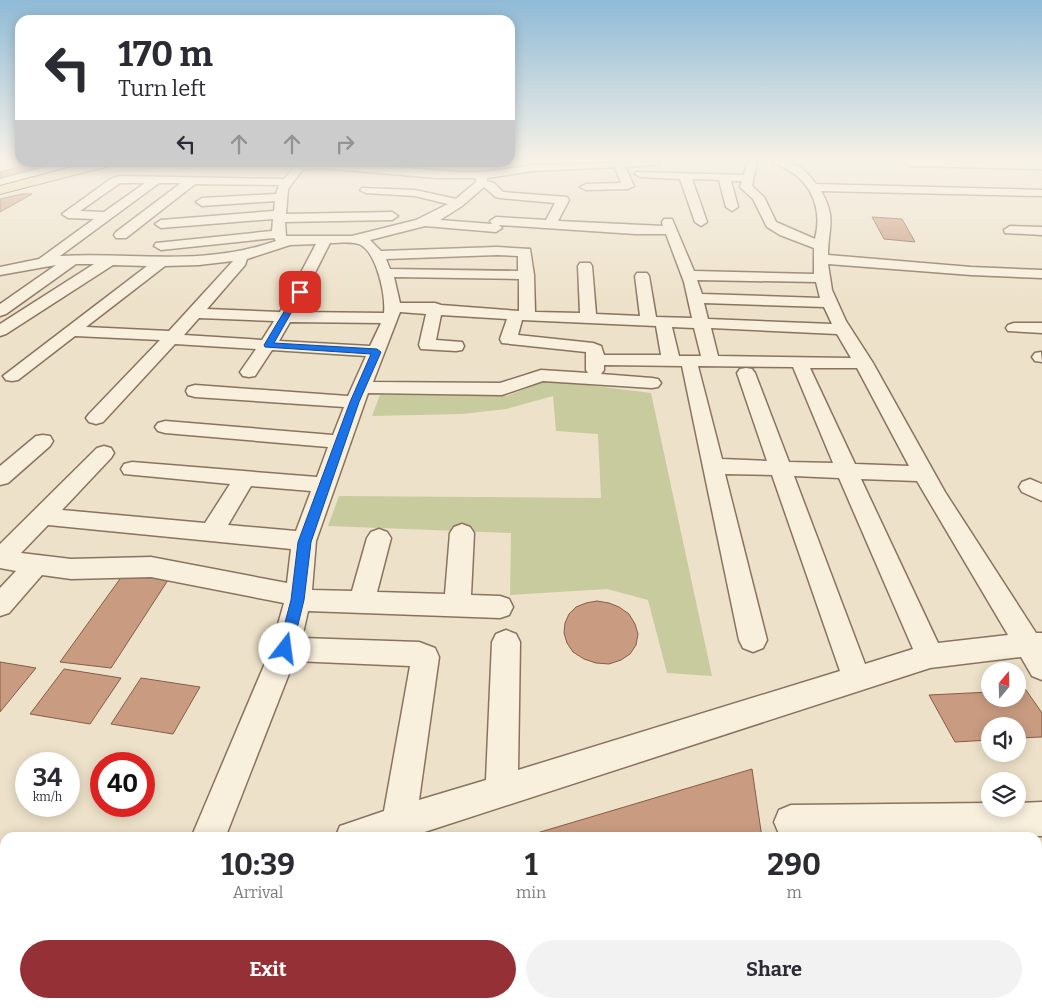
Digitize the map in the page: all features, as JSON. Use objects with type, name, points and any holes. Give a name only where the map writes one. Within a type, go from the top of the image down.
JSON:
[{"type":"street","points":[[75,209],[68,214],[105,216]]},
{"type":"street","points":[[43,262],[115,209]]},
{"type":"street","points":[[111,234],[152,209]]},
{"type":"street","points":[[280,209],[279,216],[283,238]]},
{"type":"street","points":[[161,224],[279,216],[334,209]]},
{"type":"street","points":[[249,372],[337,240],[349,209]]},
{"type":"street","points":[[360,209],[392,216]]},
{"type":"street","points":[[423,222],[447,209]]},
{"type":"street","points":[[550,224],[558,209]]},
{"type":"street","points":[[696,209],[701,222]]},
{"type":"street","points":[[764,209],[771,224],[785,232],[821,261]]},
{"type":"street","points":[[822,209],[826,226],[821,261],[829,304],[842,329],[864,363],[923,474],[1038,652]]},
{"type":"street","points":[[337,240],[423,222],[496,225],[670,226],[689,276],[700,322],[691,363],[712,466],[753,640]]},
{"type":"street","points":[[1010,230],[1042,231]]},
{"type":"street","points":[[82,234],[144,236]]},
{"type":"street","points":[[0,270],[43,262],[72,260],[161,262],[241,256],[283,238]]},
{"type":"street","points":[[161,246],[283,238],[337,240],[366,244],[372,247],[385,273],[393,312],[358,394],[304,542],[298,598],[285,649],[210,832]]},
{"type":"street","points":[[376,255],[497,251],[525,252],[527,275],[521,315],[508,339],[590,347],[595,350],[595,380]]},
{"type":"street","points":[[96,418],[195,314],[240,262],[241,256]]},
{"type":"street","points":[[0,311],[72,260]]},
{"type":"street","points":[[0,331],[109,261]]},
{"type":"street","points":[[689,276],[821,261],[1042,274]]},
{"type":"street","points":[[12,376],[161,262]]},
{"type":"street","points":[[585,266],[588,318]]},
{"type":"street","points":[[385,273],[527,275]]},
{"type":"street","points":[[642,276],[656,321],[691,363]]},
{"type":"street","points":[[695,298],[829,304]]},
{"type":"street","points":[[195,314],[286,317],[436,308],[521,315],[842,329]]},
{"type":"street","points":[[436,308],[426,345],[456,346]]},
{"type":"street","points":[[1014,328],[1042,328]]},
{"type":"street","points":[[71,331],[377,352]]},
{"type":"street","points":[[596,360],[691,363],[864,363]]},
{"type":"street","points":[[801,368],[930,656]]},
{"type":"street","points":[[746,373],[857,679]]},
{"type":"street","points":[[195,391],[358,394],[502,390],[540,375],[652,383]]},
{"type":"street","points":[[165,427],[340,442]]},
{"type":"street","points":[[0,478],[43,441]]},
{"type":"street","points":[[0,559],[104,454]]},
{"type":"street","points":[[712,466],[923,474]]},
{"type":"street","points":[[132,469],[325,485]]},
{"type":"street","points":[[211,532],[245,478]]},
{"type":"street","points":[[43,516],[304,542]]},
{"type":"street","points":[[456,606],[462,534]]},
{"type":"street","points":[[362,602],[379,538]]},
{"type":"street","points":[[0,559],[72,569],[151,567],[298,598],[500,607]]},
{"type":"street","points":[[0,605],[37,564]]},
{"type":"street","points":[[502,790],[506,642]]},
{"type":"street","points":[[285,649],[419,654],[425,657],[398,823]]},
{"type":"street","points":[[370,832],[930,656],[1038,652]]},
{"type":"street","points":[[791,822],[1042,819]]},
{"type":"green space","points":[[547,380],[651,393],[712,676],[667,673],[648,600],[607,589],[510,595],[511,533],[328,526],[339,496],[601,498],[598,434],[556,431],[553,396],[506,409],[462,414],[372,416],[380,395],[507,396]]},
{"type":"building","points":[[872,217],[902,219],[915,242],[884,239]]},
{"type":"building","points":[[125,572],[170,577],[111,668],[60,662]]},
{"type":"building","points":[[597,601],[619,607],[629,614],[638,634],[636,645],[630,654],[621,660],[609,664],[596,663],[584,659],[573,652],[567,643],[564,633],[565,623],[569,614],[576,607]]},
{"type":"building","points":[[0,662],[36,668],[0,712]]},
{"type":"building","points":[[64,669],[121,678],[90,724],[30,714]]},
{"type":"building","points":[[141,678],[200,687],[173,734],[111,724]]},
{"type":"building","points":[[1026,690],[1042,713],[1042,737],[1026,738],[1026,717],[981,717],[981,741],[955,742],[929,695],[981,692],[981,708],[1026,708]]},
{"type":"building","points":[[752,769],[761,832],[540,832]]},
{"type":"route","points":[[285,649],[298,600],[304,542],[355,402],[377,352],[268,345],[300,292]]}]
